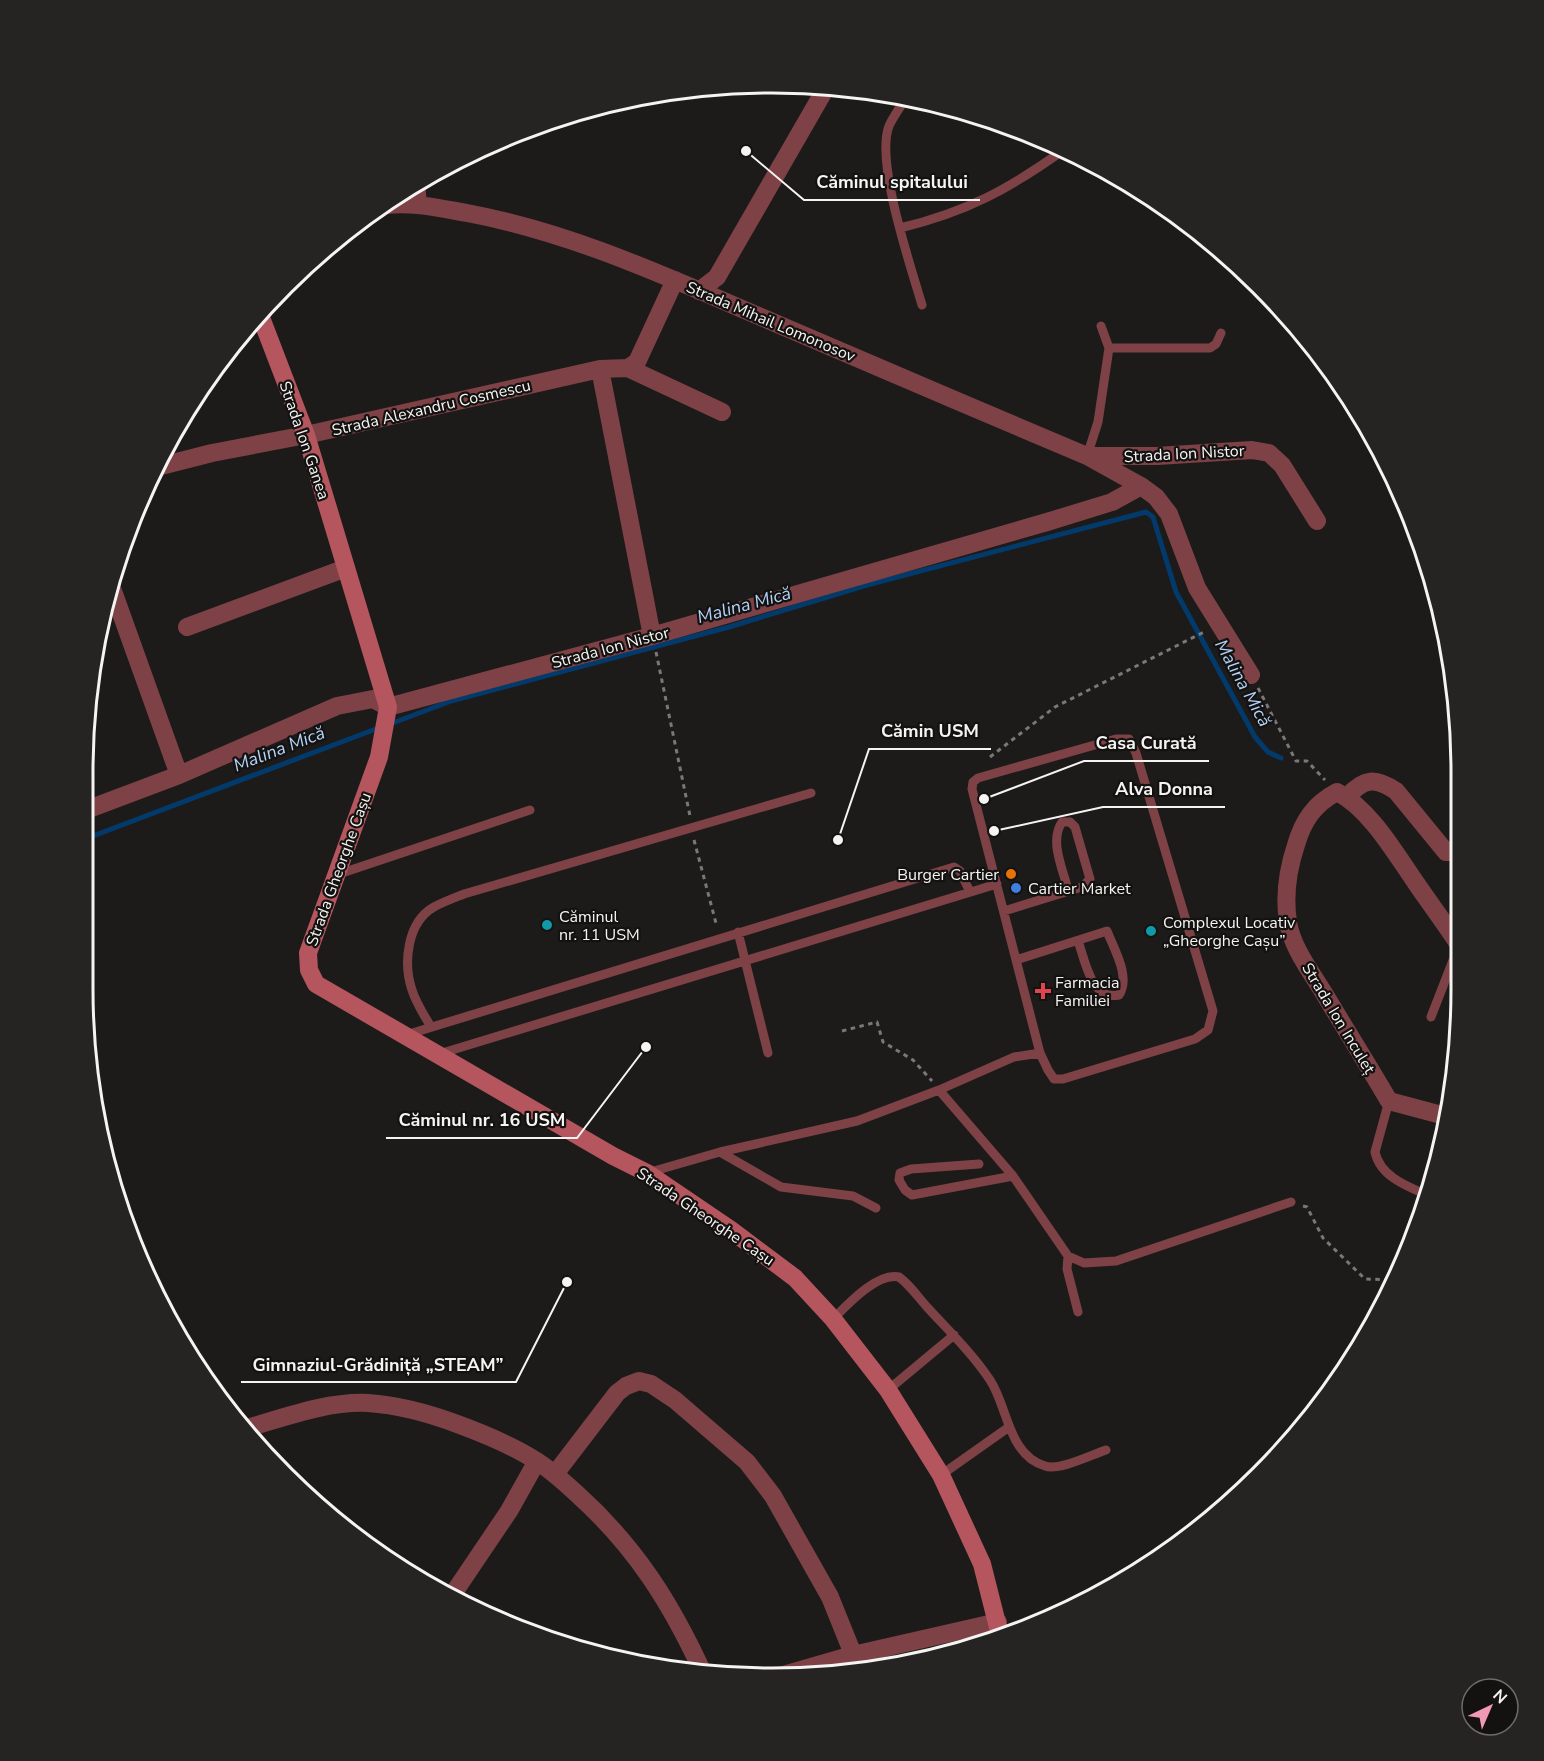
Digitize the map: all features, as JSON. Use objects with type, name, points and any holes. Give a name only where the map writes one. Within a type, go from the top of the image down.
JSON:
[{"type":"street","points":[[699,291],[717,277],[822,95]]},
{"type":"street","points":[[417,194],[418,204]]},
{"type":"street","name":"Strada Mihail Lomonosov","points":[[399,205],[418,204],[522,224],[596,248],[1087,456],[1141,486],[1156,498],[1169,514],[1197,588],[1251,675]]},
{"type":"street","points":[[628,368],[637,362],[675,280]]},
{"type":"street","name":"Strada Ion Ganea","points":[[263,323],[306,435],[388,707]]},
{"type":"street","name":"Strada Alexandru Cosmescu","points":[[167,465],[600,369],[628,368],[722,412]]},
{"type":"street","points":[[600,369],[652,636]]},
{"type":"street","name":"Strada Ion Nistor","points":[[1087,456],[1157,456],[1252,450],[1269,453],[1282,465],[1317,521]]},
{"type":"street","name":"Strada Ion Nistor","points":[[93,806],[180,775],[337,706],[373,699],[388,707],[652,636],[1047,522],[1112,502],[1141,486]]},
{"type":"street","points":[[187,627],[346,568]]},
{"type":"street","points":[[116,598],[180,775]]},
{"type":"street","name":"Strada Gheorghe Cașu","points":[[388,707],[378,757],[308,953],[309,970],[316,984],[613,1156],[647,1173],[731,1230],[795,1278],[833,1319],[888,1390],[940,1475],[982,1564],[999,1629]]},
{"type":"street","name":"Strada Ion Inculeț","points":[[1389,1101],[1306,964],[1293,938],[1288,923],[1287,881],[1300,832],[1315,808],[1357,785],[1372,780],[1396,791],[1446,852],[1451,852]]},
{"type":"street","points":[[1342,795],[1380,833],[1451,934]]},
{"type":"street","points":[[1389,1101],[1439,1114]]},
{"type":"street","points":[[555,1474],[617,1393],[626,1386],[639,1381],[651,1383],[675,1400],[747,1462],[773,1496],[830,1597],[856,1662],[990,1632]]},
{"type":"street","points":[[253,1427],[325,1408],[367,1403],[411,1410],[494,1438],[537,1461],[593,1508],[642,1564],[663,1595],[698,1664]]},
{"type":"street","points":[[456,1590],[509,1511],[537,1461]]},
{"type":"lane","points":[[901,106],[888,128],[886,158],[900,228],[922,305]]},
{"type":"lane","points":[[900,228],[937,219],[986,200],[1056,156]]},
{"type":"lane","points":[[1087,456],[1098,422],[1109,348],[1101,326]]},
{"type":"lane","points":[[1109,348],[1210,348],[1216,344],[1221,333]]},
{"type":"lane","points":[[1116,739],[1129,740],[1136,753],[1214,1011],[1208,1030],[1195,1039],[1054,1080],[1040,1053],[1004,911],[972,789],[973,782],[978,778],[1104,742],[1116,739]]},
{"type":"lane","points":[[431,1027],[411,989],[407,960],[411,938],[418,922],[433,907],[464,894],[811,793]]},
{"type":"lane","points":[[336,874],[530,810]]},
{"type":"lane","points":[[1004,911],[1082,887],[1090,879],[1075,826],[1070,822],[1062,822],[1058,829],[1056,842],[1068,890]]},
{"type":"lane","points":[[404,1036],[954,867],[960,871],[970,892]]},
{"type":"lane","points":[[437,1055],[997,884]]},
{"type":"lane","points":[[1016,960],[1107,931],[1122,973],[1124,987],[1119,995],[1111,996],[1103,993],[1094,984],[1078,941]]},
{"type":"lane","points":[[738,932],[768,1053]]},
{"type":"lane","points":[[1431,1017],[1451,969]]},
{"type":"lane","points":[[647,1173],[720,1152],[857,1121],[939,1090],[1014,1057],[1040,1053]]},
{"type":"lane","points":[[939,1090],[1013,1176],[1068,1256],[1084,1263],[1116,1261],[1291,1202]]},
{"type":"lane","points":[[1389,1101],[1375,1152],[1377,1160],[1383,1169],[1398,1181],[1420,1192]]},
{"type":"lane","points":[[720,1152],[781,1187],[853,1196],[876,1208]]},
{"type":"lane","points":[[979,1164],[911,1168],[900,1173],[899,1180],[905,1190],[912,1195],[1013,1176]]},
{"type":"lane","points":[[1068,1256],[1067,1269],[1078,1312]]},
{"type":"lane","points":[[833,1319],[863,1291],[894,1276],[903,1281],[954,1335],[992,1383],[1009,1427],[1022,1449],[1034,1462],[1047,1467],[1058,1467],[1106,1450]]},
{"type":"lane","points":[[888,1390],[954,1335]]},
{"type":"lane","points":[[940,1475],[1009,1427]]},
{"type":"path","points":[[990,756],[1055,707],[1205,632]]},
{"type":"path","points":[[652,636],[691,829],[720,938]]},
{"type":"path","points":[[1251,675],[1296,761],[1307,761],[1342,795]]},
{"type":"path","points":[[842,1030],[877,1022],[884,1042],[914,1060],[939,1090]]},
{"type":"path","points":[[1291,1202],[1307,1207],[1323,1238],[1365,1279],[1385,1280]]},
{"type":"waterway","name":"Malina Mică","points":[[390,724],[451,701],[729,627],[867,585],[1146,512],[1153,517],[1176,592],[1255,737],[1268,752],[1281,758]]},
{"type":"waterway","name":"Malina Mică","points":[[93,836],[381,727]]},
{"type":"place","name":"Căminul spitalului","points":[[746,151]]},
{"type":"place","name":"Casa Curată","points":[[984,799]]},
{"type":"place","name":"Alva Donna","points":[[994,831]]},
{"type":"place","name":"Cămin USM","points":[[838,840]]},
{"type":"place","name":"Burger Cartier","points":[[1011,874]]},
{"type":"place","name":"Cartier Market","points":[[1016,888]]},
{"type":"place","name":"Căminul nr. 11 USM","points":[[547,925]]},
{"type":"place","name":"Complexul Locativ „Gheorghe Cașu”","points":[[1151,931]]},
{"type":"place","name":"Farmacia Familiei","points":[[1043,991]]},
{"type":"place","name":"Căminul nr. 16 USM","points":[[646,1047]]},
{"type":"place","name":"Gimnaziul-Grădiniță „STEAM”","points":[[567,1282]]}]
